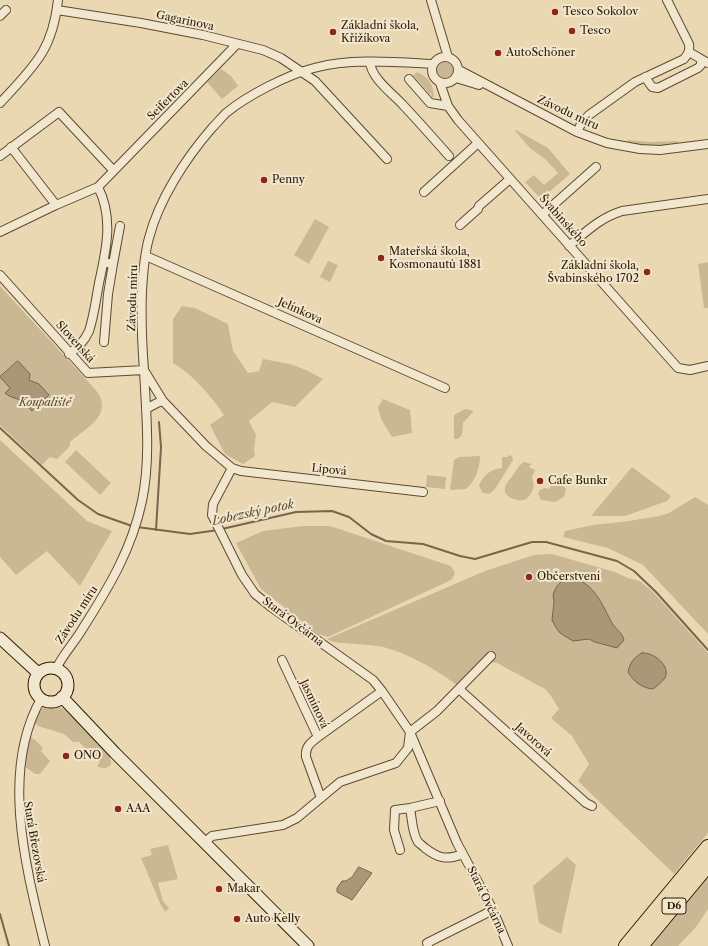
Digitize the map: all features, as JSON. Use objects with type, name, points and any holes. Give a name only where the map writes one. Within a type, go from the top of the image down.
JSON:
[{"type":"highway","name":"D6","points":[[626,946],[708,847]]},
{"type":"highway","name":"D6","points":[[641,946],[708,865]]},
{"type":"main road","points":[[0,638],[38,673]]},
{"type":"main road","points":[[47,668],[56,669],[64,674],[67,682],[67,690],[62,697],[53,702],[41,699],[36,693],[34,686],[38,673],[47,668]]},
{"type":"main road","points":[[62,697],[308,946]]},
{"type":"street","points":[[0,103],[22,79],[42,53],[52,29],[58,0]]},
{"type":"street","points":[[431,0],[448,57]]},
{"type":"street","points":[[577,132],[581,124],[589,115],[635,82],[684,59],[689,52],[689,44],[686,36],[666,0]]},
{"type":"street","name":"Gagarinova","points":[[57,10],[178,30],[263,50],[281,58],[315,81],[387,159]]},
{"type":"street","points":[[438,27],[439,58],[432,68],[433,77],[440,83],[449,83],[456,78],[459,70],[456,62],[448,57],[439,58]]},
{"type":"street","name":"Seifertova","points":[[3,231],[56,205],[98,187],[237,44]]},
{"type":"street","points":[[646,77],[652,87],[658,88],[698,68],[705,61],[689,52]]},
{"type":"street","points":[[370,62],[370,68],[382,84],[449,156]]},
{"type":"street","name":"Závodu míru","points":[[56,669],[113,579],[128,550],[137,521],[142,501],[146,473],[147,440],[142,290],[148,239],[155,218],[169,190],[194,149],[225,114],[240,103],[269,87],[316,67],[348,63],[398,62],[432,68]]},
{"type":"street","name":"Závodu míru","points":[[459,70],[577,132],[608,143],[640,149],[660,150],[708,144]]},
{"type":"street","name":"Závodu míru","points":[[456,78],[493,89]]},
{"type":"street","points":[[409,79],[430,104],[448,106],[449,83]]},
{"type":"street","name":"Švabinského","points":[[440,83],[448,106],[458,120],[678,368],[690,370],[708,366]]},
{"type":"street","points":[[0,156],[59,112],[114,170]]},
{"type":"street","points":[[424,192],[478,143]]},
{"type":"street","points":[[11,147],[56,205]]},
{"type":"street","points":[[542,215],[596,167]]},
{"type":"street","points":[[460,225],[510,179]]},
{"type":"street","points":[[69,354],[79,347],[86,339],[104,262],[108,226],[107,213],[98,187]]},
{"type":"street","points":[[569,246],[600,220],[609,215],[622,211],[708,199]]},
{"type":"street","points":[[0,222],[3,231]]},
{"type":"street","name":"Závodu míru","points":[[104,342],[108,294],[120,226]]},
{"type":"street","name":"Jelínkova","points":[[146,256],[445,388]]},
{"type":"street","name":"Závodu míru","points":[[104,262],[113,264]]},
{"type":"street","name":"Slovenská","points":[[0,274],[69,354],[88,373],[144,370]]},
{"type":"street","points":[[144,370],[163,401],[206,446],[232,468]]},
{"type":"street","points":[[146,410],[163,401]]},
{"type":"street","name":"Lipová","points":[[232,468],[241,472],[423,492]]},
{"type":"street","name":"Stará Ovčárna","points":[[232,468],[213,504],[212,515],[242,575],[255,594],[373,680],[382,691],[410,732],[463,854],[493,910],[508,946]]},
{"type":"street","points":[[205,842],[212,836],[283,825],[296,818],[340,782],[396,763],[408,748],[410,732],[437,712],[491,656]]},
{"type":"street","name":"Jasmínová","points":[[282,660],[318,737],[309,744],[306,751],[306,757],[321,798]]},
{"type":"street","name":"Javorová","points":[[459,689],[586,803],[592,806]]},
{"type":"street","points":[[318,737],[382,691]]},
{"type":"street","name":"Stará Březovská","points":[[41,699],[28,720],[22,736],[15,766],[14,790],[18,830],[46,946]]},
{"type":"street","points":[[400,850],[394,830],[395,810],[440,801]]},
{"type":"street","name":"Stará Ovčárna","points":[[410,808],[413,826],[418,842],[442,859],[456,857],[463,854]]},
{"type":"street","points":[[428,946],[428,942],[493,910]]},
{"type":"green space","points":[[442,62],[448,62],[453,67],[451,76],[448,78],[442,78],[437,73],[437,67]]},
{"type":"green space","points":[[221,69],[231,76],[238,86],[222,99],[207,82]]},
{"type":"green space","points":[[417,72],[425,76],[430,82],[433,88],[434,97],[432,97],[431,93],[428,94],[428,92],[413,75]]},
{"type":"green space","points":[[516,130],[548,148],[570,174],[541,199],[525,182],[534,175],[544,185],[558,173],[545,159],[531,149],[515,131]]},
{"type":"green space","points":[[627,140],[650,142],[678,141],[680,145],[647,146],[628,143]]},
{"type":"green space","points":[[315,219],[329,227],[309,264],[294,255]]},
{"type":"green space","points":[[328,261],[338,265],[330,282],[320,277]]},
{"type":"green space","points":[[708,262],[708,308],[704,308],[698,264]]},
{"type":"green space","name":"Koupaliště","points":[[0,286],[94,388],[100,397],[102,405],[101,412],[97,419],[70,442],[70,446],[57,459],[50,457],[42,465],[0,425]]},
{"type":"green space","points":[[182,306],[195,308],[228,324],[233,351],[248,373],[259,371],[263,359],[290,364],[323,379],[295,407],[272,402],[249,421],[256,435],[254,450],[255,456],[243,464],[225,454],[210,425],[224,415],[194,379],[173,363],[173,319]]},
{"type":"green space","points":[[383,399],[410,410],[412,433],[392,437],[381,419],[378,407]]},
{"type":"green space","points":[[465,409],[474,411],[463,423],[462,435],[458,439],[454,439],[454,415]]},
{"type":"green space","points":[[0,440],[87,521],[112,531],[80,586],[47,551],[16,575],[0,557]]},
{"type":"green space","points":[[76,450],[111,483],[100,495],[65,462]]},
{"type":"green space","points":[[508,455],[512,456],[513,460],[495,489],[489,494],[482,492],[479,485],[483,478],[491,471],[502,468],[502,457],[508,457]]},
{"type":"green space","points":[[480,456],[479,465],[472,483],[466,489],[450,490],[454,460],[459,457]]},
{"type":"green space","points":[[524,462],[531,464],[529,467],[535,470],[532,477],[534,486],[531,494],[527,498],[523,500],[515,500],[506,494],[505,487],[518,467]]},
{"type":"green space","points":[[632,467],[671,496],[667,501],[625,516],[591,516]]},
{"type":"green space","points":[[427,475],[446,477],[445,489],[426,487]]},
{"type":"green space","points":[[553,481],[559,484],[561,481],[563,482],[562,484],[566,489],[564,497],[555,502],[541,500],[538,494],[540,490],[545,488],[549,489]]},
{"type":"green space","points":[[695,497],[708,505],[708,634],[643,565],[608,548],[563,537],[565,531],[593,525],[659,516],[669,513]]},
{"type":"green space","points":[[303,526],[330,526],[451,566],[455,573],[452,579],[447,582],[328,637],[318,634],[261,589],[236,543],[263,531]]},
{"type":"green space","points":[[552,554],[615,572],[628,578],[640,581],[654,593],[708,653],[708,833],[674,874],[578,781],[589,764],[572,736],[551,718],[559,709],[545,689],[497,663],[490,662],[457,685],[422,663],[393,650],[377,646],[333,642],[327,639],[485,571],[534,555]]},
{"type":"green space","points":[[49,705],[57,706],[65,710],[112,756],[109,759],[111,760],[111,765],[104,768],[97,766],[100,762],[79,742],[73,742],[64,734],[38,726],[32,721],[44,707]]},
{"type":"green space","points":[[28,737],[35,740],[43,748],[41,751],[50,761],[40,774],[35,774],[23,765]]},
{"type":"green space","points":[[168,845],[178,879],[158,883],[163,901],[169,908],[165,912],[141,858],[152,855],[150,849]]},
{"type":"green space","points":[[567,857],[576,865],[561,934],[539,923],[533,886]]},
{"type":"green space","points":[[708,878],[708,909],[696,927],[678,946],[652,946]]},
{"type":"shaded area","points":[[18,361],[30,374],[29,380],[39,384],[49,395],[32,411],[23,401],[5,393],[10,388],[0,377]]},
{"type":"shaded area","points":[[572,578],[587,585],[601,602],[612,623],[623,637],[624,640],[617,648],[589,639],[573,641],[560,633],[555,626],[552,620],[554,602],[553,594],[561,582],[565,579]]},
{"type":"shaded area","points":[[642,653],[647,653],[656,657],[666,669],[665,678],[653,689],[639,684],[628,672],[632,661]]},
{"type":"shaded area","points":[[359,867],[372,873],[352,900],[337,892],[337,888],[342,881],[346,881],[352,877]]},
{"type":"waterway","points":[[156,530],[161,447],[159,422]]},
{"type":"waterway","name":"Lobezský potok","points":[[0,428],[78,500],[98,514],[132,526]]},
{"type":"waterway","name":"Lobezský potok","points":[[222,529],[296,512],[332,511],[349,517],[371,534],[386,541],[423,544],[460,556],[475,559],[532,542],[546,542],[617,561],[634,571],[656,592],[708,650]]},
{"type":"waterway","name":"Lobezský potok","points":[[137,527],[190,534],[218,530]]},
{"type":"waterway","points":[[0,914],[9,946]]},
{"type":"place","name":"Tesco Sokolov","points":[[555,12]]},
{"type":"place","name":"Tesco","points":[[572,31]]},
{"type":"place","name":"Základní škola, Křižíkova","points":[[333,32]]},
{"type":"place","name":"AutoSchöner","points":[[498,53]]},
{"type":"place","name":"Penny","points":[[264,180]]},
{"type":"place","name":"Mateřská škola, Kosmonautů 1881","points":[[381,258]]},
{"type":"place","name":"Základní škola, Švabinského 1702","points":[[647,272]]},
{"type":"place","name":"Cafe Bunkr","points":[[540,481]]},
{"type":"place","name":"Občerstvení","points":[[529,577]]},
{"type":"place","name":"ONO","points":[[66,756]]},
{"type":"place","name":"AAA","points":[[118,809]]},
{"type":"place","name":"Makar","points":[[219,889]]},
{"type":"place","name":"Auto Kelly","points":[[237,919]]}]
